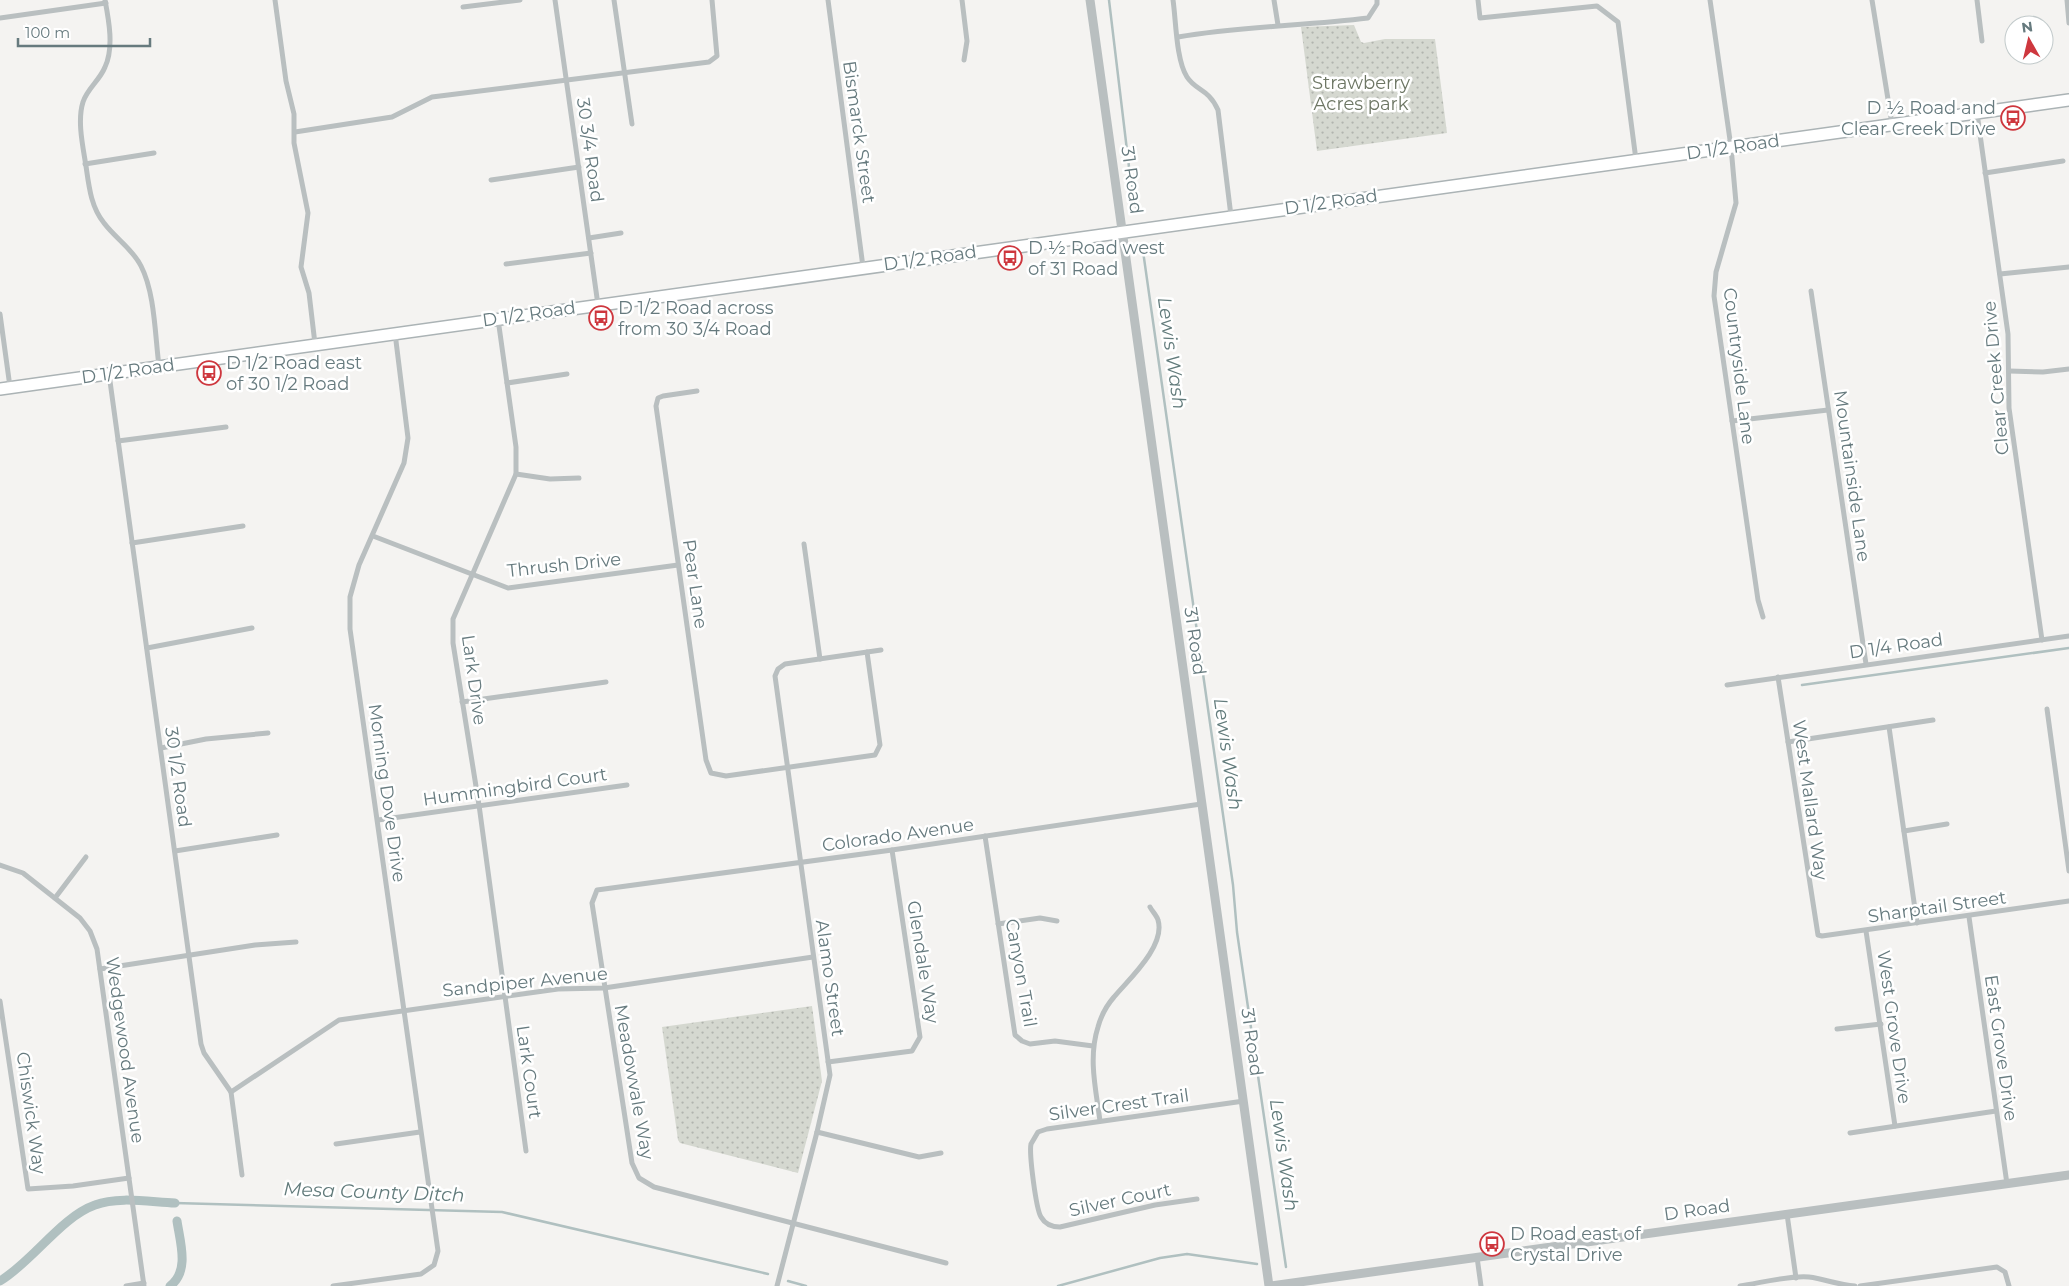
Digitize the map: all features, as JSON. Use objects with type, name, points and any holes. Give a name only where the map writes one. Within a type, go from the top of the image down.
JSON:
[{"type":"main road","name":"D 1/2 Road","points":[[5,388],[2069,100]]},
{"type":"street","points":[[275,0],[286,81],[294,114],[294,143],[308,213],[301,266],[309,293],[315,345]]},
{"type":"street","points":[[463,8],[520,0]]},
{"type":"street","name":"30 3/4 Road","points":[[555,0],[598,304]]},
{"type":"street","points":[[614,0],[632,124]]},
{"type":"street","points":[[294,132],[392,117],[432,98],[709,62],[718,56],[712,0]]},
{"type":"street","name":"Bismarck Street","points":[[828,0],[864,267]]},
{"type":"street","points":[[962,0],[967,41],[964,60]]},
{"type":"street","name":"31 Road","points":[[1090,0],[1201,804],[1270,1286]]},
{"type":"street","points":[[1173,0],[1181,58],[1187,77],[1212,97],[1218,110],[1231,216]]},
{"type":"street","points":[[1274,0],[1278,26]]},
{"type":"street","points":[[1478,0],[1480,18],[1597,6],[1618,22],[1636,160]]},
{"type":"street","name":"Countryside Lane","points":[[1710,0],[1736,203],[1716,272],[1714,290],[1758,600],[1763,617]]},
{"type":"street","points":[[1872,0],[1892,124]]},
{"type":"street","points":[[1977,0],[1982,40]]},
{"type":"street","points":[[2066,0],[2069,23]]},
{"type":"street","points":[[0,18],[106,2],[110,50],[105,68],[83,102],[80,119],[85,164],[90,197],[96,212],[105,225],[131,249],[141,266],[148,284],[160,367]]},
{"type":"street","points":[[1178,37],[1368,18],[1377,2]]},
{"type":"street","name":"Clear Creek Drive","points":[[1977,113],[2008,334],[2009,408],[2042,640]]},
{"type":"street","points":[[85,164],[154,153]]},
{"type":"street","points":[[1985,173],[2063,161]]},
{"type":"street","points":[[491,180],[579,167]]},
{"type":"street","points":[[589,238],[621,233]]},
{"type":"street","points":[[506,264],[591,254]]},
{"type":"street","points":[[2000,274],[2069,267]]},
{"type":"street","name":"Mountainside Lane","points":[[1811,291],[1866,664]]},
{"type":"street","points":[[0,314],[5,388]]},
{"type":"street","name":"Lark Drive","points":[[498,319],[516,447],[516,474],[453,620],[453,643],[479,805],[505,996]]},
{"type":"street","name":"Morning Dove Drive","points":[[333,1286],[421,1274],[434,1265],[438,1252],[350,629],[350,597],[359,565],[404,463],[408,438],[395,334]]},
{"type":"street","points":[[2008,371],[2043,372],[2069,369]]},
{"type":"street","name":"30 1/2 Road","points":[[109,374],[204,1053],[231,1092],[242,1175]]},
{"type":"street","points":[[507,383],[567,374]]},
{"type":"street","name":"Pear Lane","points":[[697,391],[658,398],[656,406],[706,760],[711,773],[726,776],[787,768]]},
{"type":"street","points":[[1732,421],[1828,410]]},
{"type":"street","points":[[118,441],[226,427]]},
{"type":"street","points":[[516,474],[550,480],[579,478]]},
{"type":"street","points":[[132,543],[243,526]]},
{"type":"street","name":"Thrush Drive","points":[[373,536],[471,576],[508,588],[678,565]]},
{"type":"street","points":[[804,544],[820,659],[881,650]]},
{"type":"street","points":[[147,648],[252,628]]},
{"type":"street","name":"D 1/4 Road","points":[[1727,685],[2069,636]]},
{"type":"street","points":[[787,768],[871,756],[877,752],[880,745],[867,652]]},
{"type":"street","name":"Alamo Street","points":[[777,1286],[829,1082],[828,1062],[775,679],[778,669],[785,664],[820,659]]},
{"type":"street","name":"West Mallard Way","points":[[1778,677],[1815,926]]},
{"type":"street","points":[[462,702],[606,682]]},
{"type":"street","points":[[2047,710],[2069,871]]},
{"type":"street","points":[[1788,742],[1933,720]]},
{"type":"street","points":[[1889,727],[1917,923]]},
{"type":"street","points":[[160,748],[206,739],[268,733]]},
{"type":"street","name":"Hummingbird Court","points":[[378,820],[627,785]]},
{"type":"street","name":"Colorado Avenue","points":[[597,890],[892,850],[1201,804]]},
{"type":"street","points":[[1904,831],[1948,824]]},
{"type":"street","points":[[175,851],[277,835]]},
{"type":"street","name":"Canyon Trail","points":[[985,836],[1015,1035],[1022,1041],[1030,1044],[1055,1041],[1093,1046]]},
{"type":"street","name":"Glendale Way","points":[[828,1062],[912,1051],[920,1037],[892,850]]},
{"type":"street","points":[[55,898],[86,857]]},
{"type":"street","name":"Wedgewood Avenue","points":[[0,865],[23,873],[80,918],[90,931],[97,948],[144,1285]]},
{"type":"street","name":"Meadowvale Way","points":[[597,890],[592,903],[604,988],[632,1163],[639,1178],[654,1187],[946,1264]]},
{"type":"street","name":"Sharptail Street","points":[[1815,926],[1818,935],[1822,936],[1969,917],[2069,901]]},
{"type":"street","points":[[1100,1121],[1093,1070],[1093,1046],[1098,1025],[1108,1006],[1138,971],[1152,950],[1158,932],[1158,920],[1150,907]]},
{"type":"street","name":"East Grove Drive","points":[[1969,917],[2007,1184]]},
{"type":"street","points":[[998,924],[1040,918],[1056,922]]},
{"type":"street","name":"West Grove Drive","points":[[1866,931],[1895,1126]]},
{"type":"street","points":[[100,969],[189,954],[255,945],[296,942]]},
{"type":"street","name":"Sandpiper Avenue","points":[[231,1092],[339,1020],[558,988],[604,988],[813,957]]},
{"type":"street","name":"Lark Court","points":[[505,996],[526,1150]]},
{"type":"street","name":"Chiswick Way","points":[[0,1001],[28,1189],[73,1186],[129,1178]]},
{"type":"street","points":[[1837,1029],[1881,1024]]},
{"type":"street","name":"Silver Crest Trail","points":[[1048,1224],[1038,1212],[1030,1148],[1032,1139],[1038,1132],[1100,1121],[1244,1101]]},
{"type":"street","points":[[1850,1133],[1996,1111]]},
{"type":"street","points":[[336,1144],[420,1132]]},
{"type":"street","points":[[817,1132],[919,1158],[942,1153]]},
{"type":"street","name":"D Road","points":[[1270,1286],[2069,1175]]},
{"type":"street","name":"Silver Court","points":[[1048,1224],[1060,1227],[1155,1205],[1197,1199]]},
{"type":"street","points":[[1787,1214],[1796,1278]]},
{"type":"street","points":[[1476,1257],[1481,1286]]},
{"type":"street","points":[[1860,1286],[1990,1267],[2004,1270],[2008,1276],[2009,1286]]},
{"type":"street","points":[[1740,1286],[1807,1277],[1824,1279],[1839,1286],[1855,1286]]},
{"type":"street","points":[[126,1286],[144,1285]]},
{"type":"green space","name":"Strawberry Acres park","points":[[1354,25],[1361,42],[1364,43],[1385,39],[1435,39],[1447,133],[1317,151],[1301,27]]},
{"type":"green space","points":[[812,1006],[822,1081],[798,1173],[680,1143],[678,1140],[662,1027]]},
{"type":"waterway","name":"Lewis Wash","points":[[1109,0],[1129,167],[1137,212]]},
{"type":"waterway","name":"Lewis Wash","points":[[1142,244],[1233,885],[1237,932],[1286,1267]]},
{"type":"waterway","points":[[1802,685],[2069,648]]},
{"type":"waterway","name":"Mesa County Ditch","points":[[0,1281],[24,1262],[70,1219],[95,1205],[124,1200],[175,1203]]},
{"type":"waterway","name":"Mesa County Ditch","points":[[175,1203],[502,1212],[768,1274]]},
{"type":"waterway","points":[[170,1286],[176,1280],[182,1264],[177,1221]]},
{"type":"waterway","name":"Mesa County Ditch","points":[[1058,1286],[1160,1258],[1187,1254],[1257,1264]]},
{"type":"waterway","name":"Mesa County Ditch","points":[[788,1281],[806,1286]]},
{"type":"place","name":"D ½ Road and Clear Creek Drive","points":[[2013,118]]},
{"type":"place","name":"D ½ Road west of 31 Road","points":[[1010,258]]},
{"type":"place","name":"D 1/2 Road across from 30 3/4 Road","points":[[601,318]]},
{"type":"place","name":"D 1/2 Road east of 30 1/2 Road","points":[[209,373]]},
{"type":"place","name":"D Road east of Crystal Drive","points":[[1492,1244]]}]
